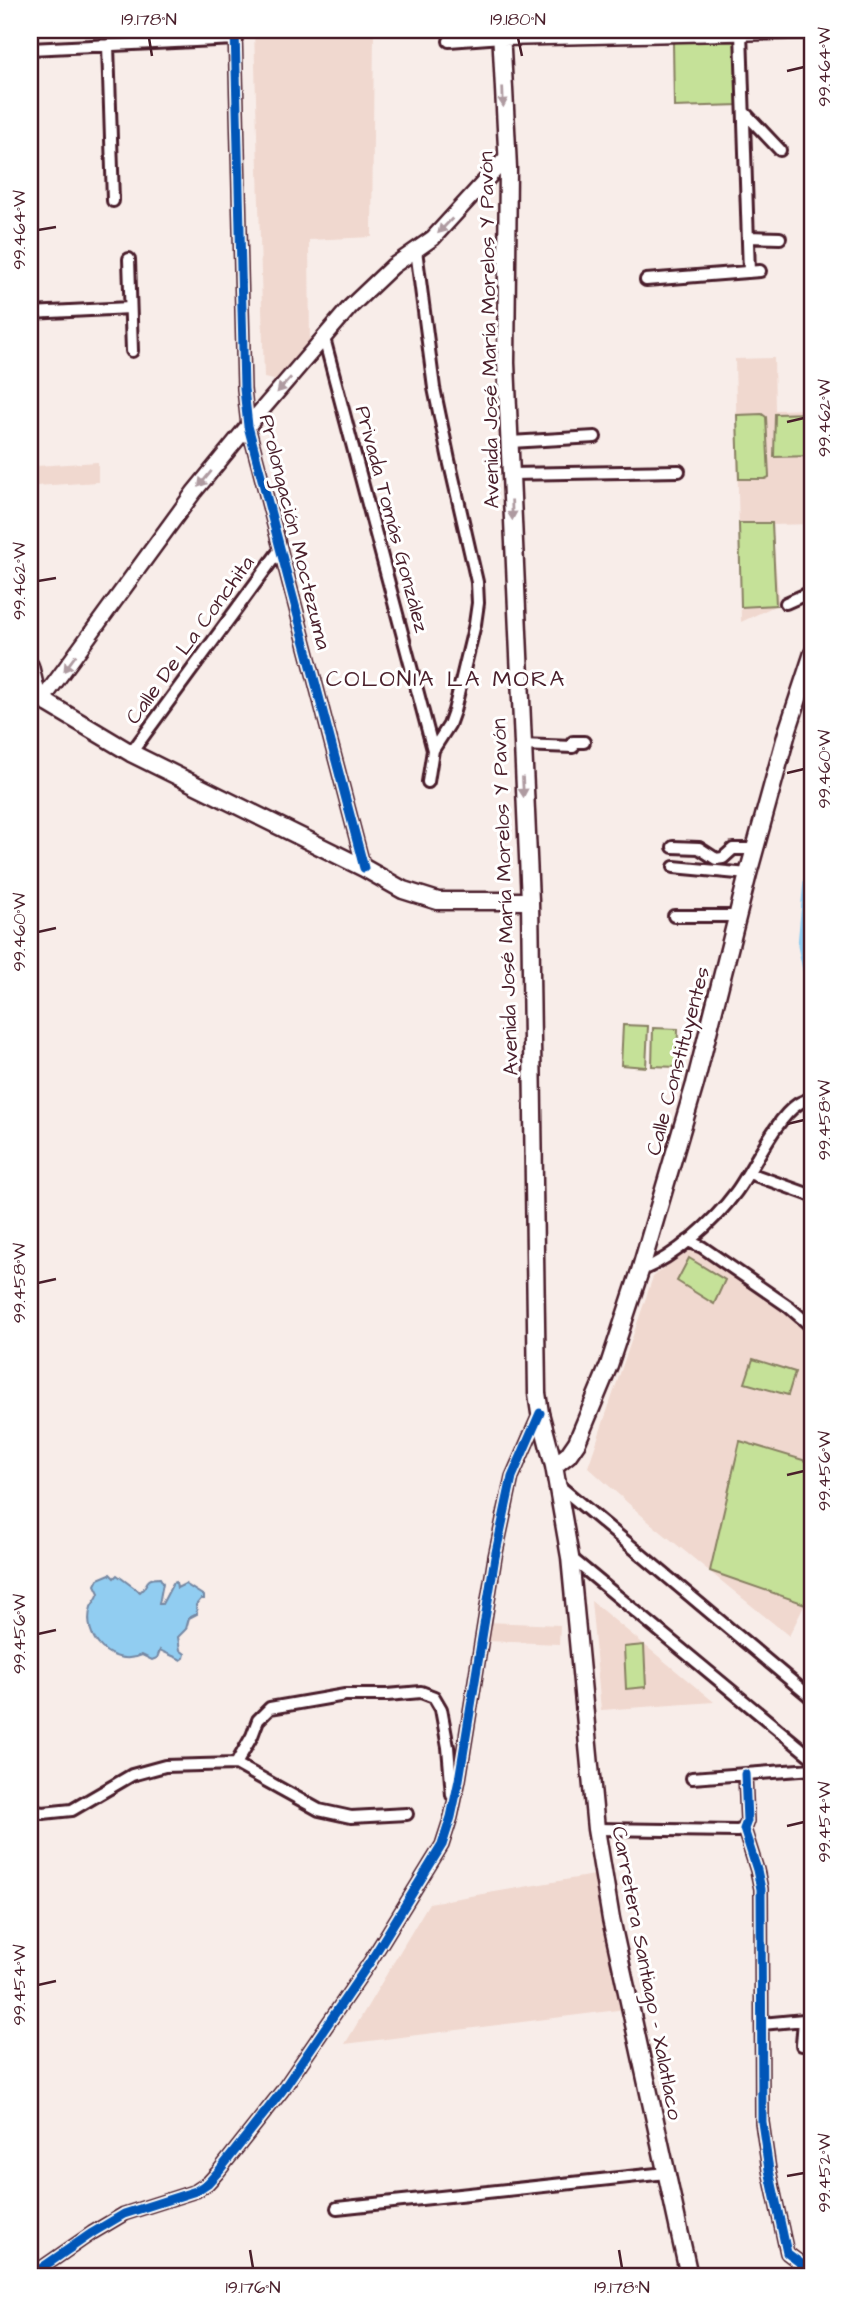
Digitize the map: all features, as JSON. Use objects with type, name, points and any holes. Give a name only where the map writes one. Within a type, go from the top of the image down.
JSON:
[{"type":"main road","points":[[501,34],[813,30]]},
{"type":"main road","name":"Avenida José María Morelos Y Pavón","points":[[501,34],[507,158],[506,363],[530,901],[535,1353],[540,1413],[554,1466]]},
{"type":"main road","name":"Calle Constituyentes","points":[[554,1466],[568,1455],[577,1442],[609,1365],[640,1271],[695,1084],[748,874],[792,716],[813,653]]},
{"type":"main road","points":[[30,666],[32,681],[43,699],[131,753],[364,868],[403,890],[438,901],[530,901]]},
{"type":"main road","name":"Carretera Santiago - Xalatlaco","points":[[554,1466],[570,1557],[596,1829],[611,1919],[688,2276]]},
{"type":"street","points":[[646,280],[754,271],[748,237],[741,32]]},
{"type":"street","points":[[449,41],[501,34]]},
{"type":"street","points":[[30,49],[235,35]]},
{"type":"street","name":"Prolongación Moctezuma","points":[[235,35],[247,426],[364,868]]},
{"type":"street","points":[[108,45],[113,201]]},
{"type":"street","points":[[745,113],[780,150]]},
{"type":"street","points":[[30,713],[194,492],[247,426],[372,285],[393,266],[433,238],[507,158]]},
{"type":"street","points":[[748,237],[780,238]]},
{"type":"street","points":[[416,250],[435,388],[477,582],[478,603],[454,711],[449,725],[433,750],[428,782]]},
{"type":"street","points":[[129,259],[132,351]]},
{"type":"street","points":[[30,313],[130,308]]},
{"type":"street","name":"Privada Tomás González","points":[[324,338],[433,750]]},
{"type":"street","points":[[510,442],[595,437]]},
{"type":"street","points":[[511,474],[679,471]]},
{"type":"street","name":"Calle De La Conchita","points":[[131,753],[279,551]]},
{"type":"street","points":[[786,603],[813,591]]},
{"type":"street","points":[[521,745],[573,747],[573,742],[584,742]]},
{"type":"street","points":[[673,847],[699,848],[716,859],[723,858],[733,849],[756,849]]},
{"type":"street","points":[[674,867],[748,874]]},
{"type":"street","points":[[674,916],[738,916]]},
{"type":"street","points":[[640,1271],[654,1265],[688,1241],[734,1194],[783,1119],[799,1102],[809,1099]]},
{"type":"street","points":[[749,1173],[813,1196]]},
{"type":"street","points":[[688,1241],[745,1276],[789,1307],[813,1328]]},
{"type":"street","points":[[30,2276],[124,2214],[196,2192],[208,2183],[282,2091],[370,1962],[442,1845],[453,1806],[495,1557],[512,1477],[540,1413]]},
{"type":"street","points":[[557,1485],[813,1699]]},
{"type":"street","points":[[570,1557],[809,1755]]},
{"type":"street","points":[[236,1764],[258,1720],[270,1708],[345,1695],[421,1692],[434,1697],[442,1709],[453,1806]]},
{"type":"street","points":[[30,1811],[43,1813],[72,1810],[132,1775],[165,1766],[236,1764],[319,1810],[351,1817],[407,1814]]},
{"type":"street","points":[[692,1778],[813,1769]]},
{"type":"street","points":[[745,1774],[747,1821],[744,1829],[761,1889],[762,2122],[769,2170],[787,2253],[803,2265],[809,2276]]},
{"type":"street","points":[[596,1829],[744,1829]]},
{"type":"street","points":[[762,2024],[804,2020],[802,2045]]},
{"type":"street","points":[[337,2208],[666,2173]]},
{"type":"shaded area","points":[[254,30],[374,30],[372,237],[309,240],[310,347],[284,382],[264,378]]},
{"type":"shaded area","points":[[774,358],[775,410],[813,409],[813,524],[772,525],[779,604],[741,622],[735,359]]},
{"type":"shaded area","points":[[98,462],[98,482],[36,486],[36,466]]},
{"type":"shaded area","points":[[691,1247],[813,1329],[813,1588],[789,1636],[649,1522],[588,1467],[653,1277]]},
{"type":"shaded area","points":[[591,1601],[652,1651],[714,1702],[601,1710]]},
{"type":"shaded area","points":[[485,1622],[560,1625],[559,1644],[485,1641]]},
{"type":"shaded area","points":[[600,1874],[626,2009],[345,2044],[429,1903]]},
{"type":"green space","points":[[673,42],[738,42],[740,105],[674,107]]},
{"type":"green space","points":[[813,413],[813,456],[774,457],[775,414]]},
{"type":"green space","points":[[762,414],[766,417],[769,477],[739,479],[737,415]]},
{"type":"green space","points":[[739,523],[772,523],[776,605],[741,607]]},
{"type":"green space","points":[[623,1025],[648,1026],[646,1067],[621,1065]]},
{"type":"green space","points":[[653,1028],[678,1029],[677,1067],[652,1066]]},
{"type":"green space","points":[[689,1258],[725,1280],[714,1304],[677,1281]]},
{"type":"green space","points":[[753,1359],[795,1372],[788,1395],[745,1383]]},
{"type":"green space","points":[[740,1441],[813,1463],[813,1565],[805,1604],[710,1571]]},
{"type":"green space","points":[[644,1645],[646,1687],[626,1689],[624,1647]]},
{"type":"water","points":[[110,1574],[114,1578],[117,1575],[140,1592],[148,1581],[160,1578],[163,1583],[159,1604],[162,1604],[176,1582],[177,1588],[185,1584],[204,1596],[196,1605],[197,1614],[189,1618],[186,1629],[178,1637],[184,1658],[181,1660],[160,1650],[157,1658],[152,1660],[142,1655],[120,1657],[102,1648],[95,1640],[89,1619],[91,1607],[99,1593],[95,1585],[98,1579]]},
{"type":"waterway","points":[[813,881],[807,945],[813,974]]},
{"type":"cycle path","points":[[235,30],[244,389],[248,426],[364,868]]},
{"type":"cycle path","points":[[30,2276],[124,2214],[196,2191],[208,2183],[282,2091],[370,1962],[442,1845],[459,1780],[495,1557],[512,1477],[540,1413]]},
{"type":"cycle path","points":[[745,1774],[747,1821],[744,1829],[761,1889],[762,2122],[769,2170],[787,2253],[803,2265],[809,2276]]},
{"type":"district","name":"COLONIA LA MORA","points":[[446,679]]}]
